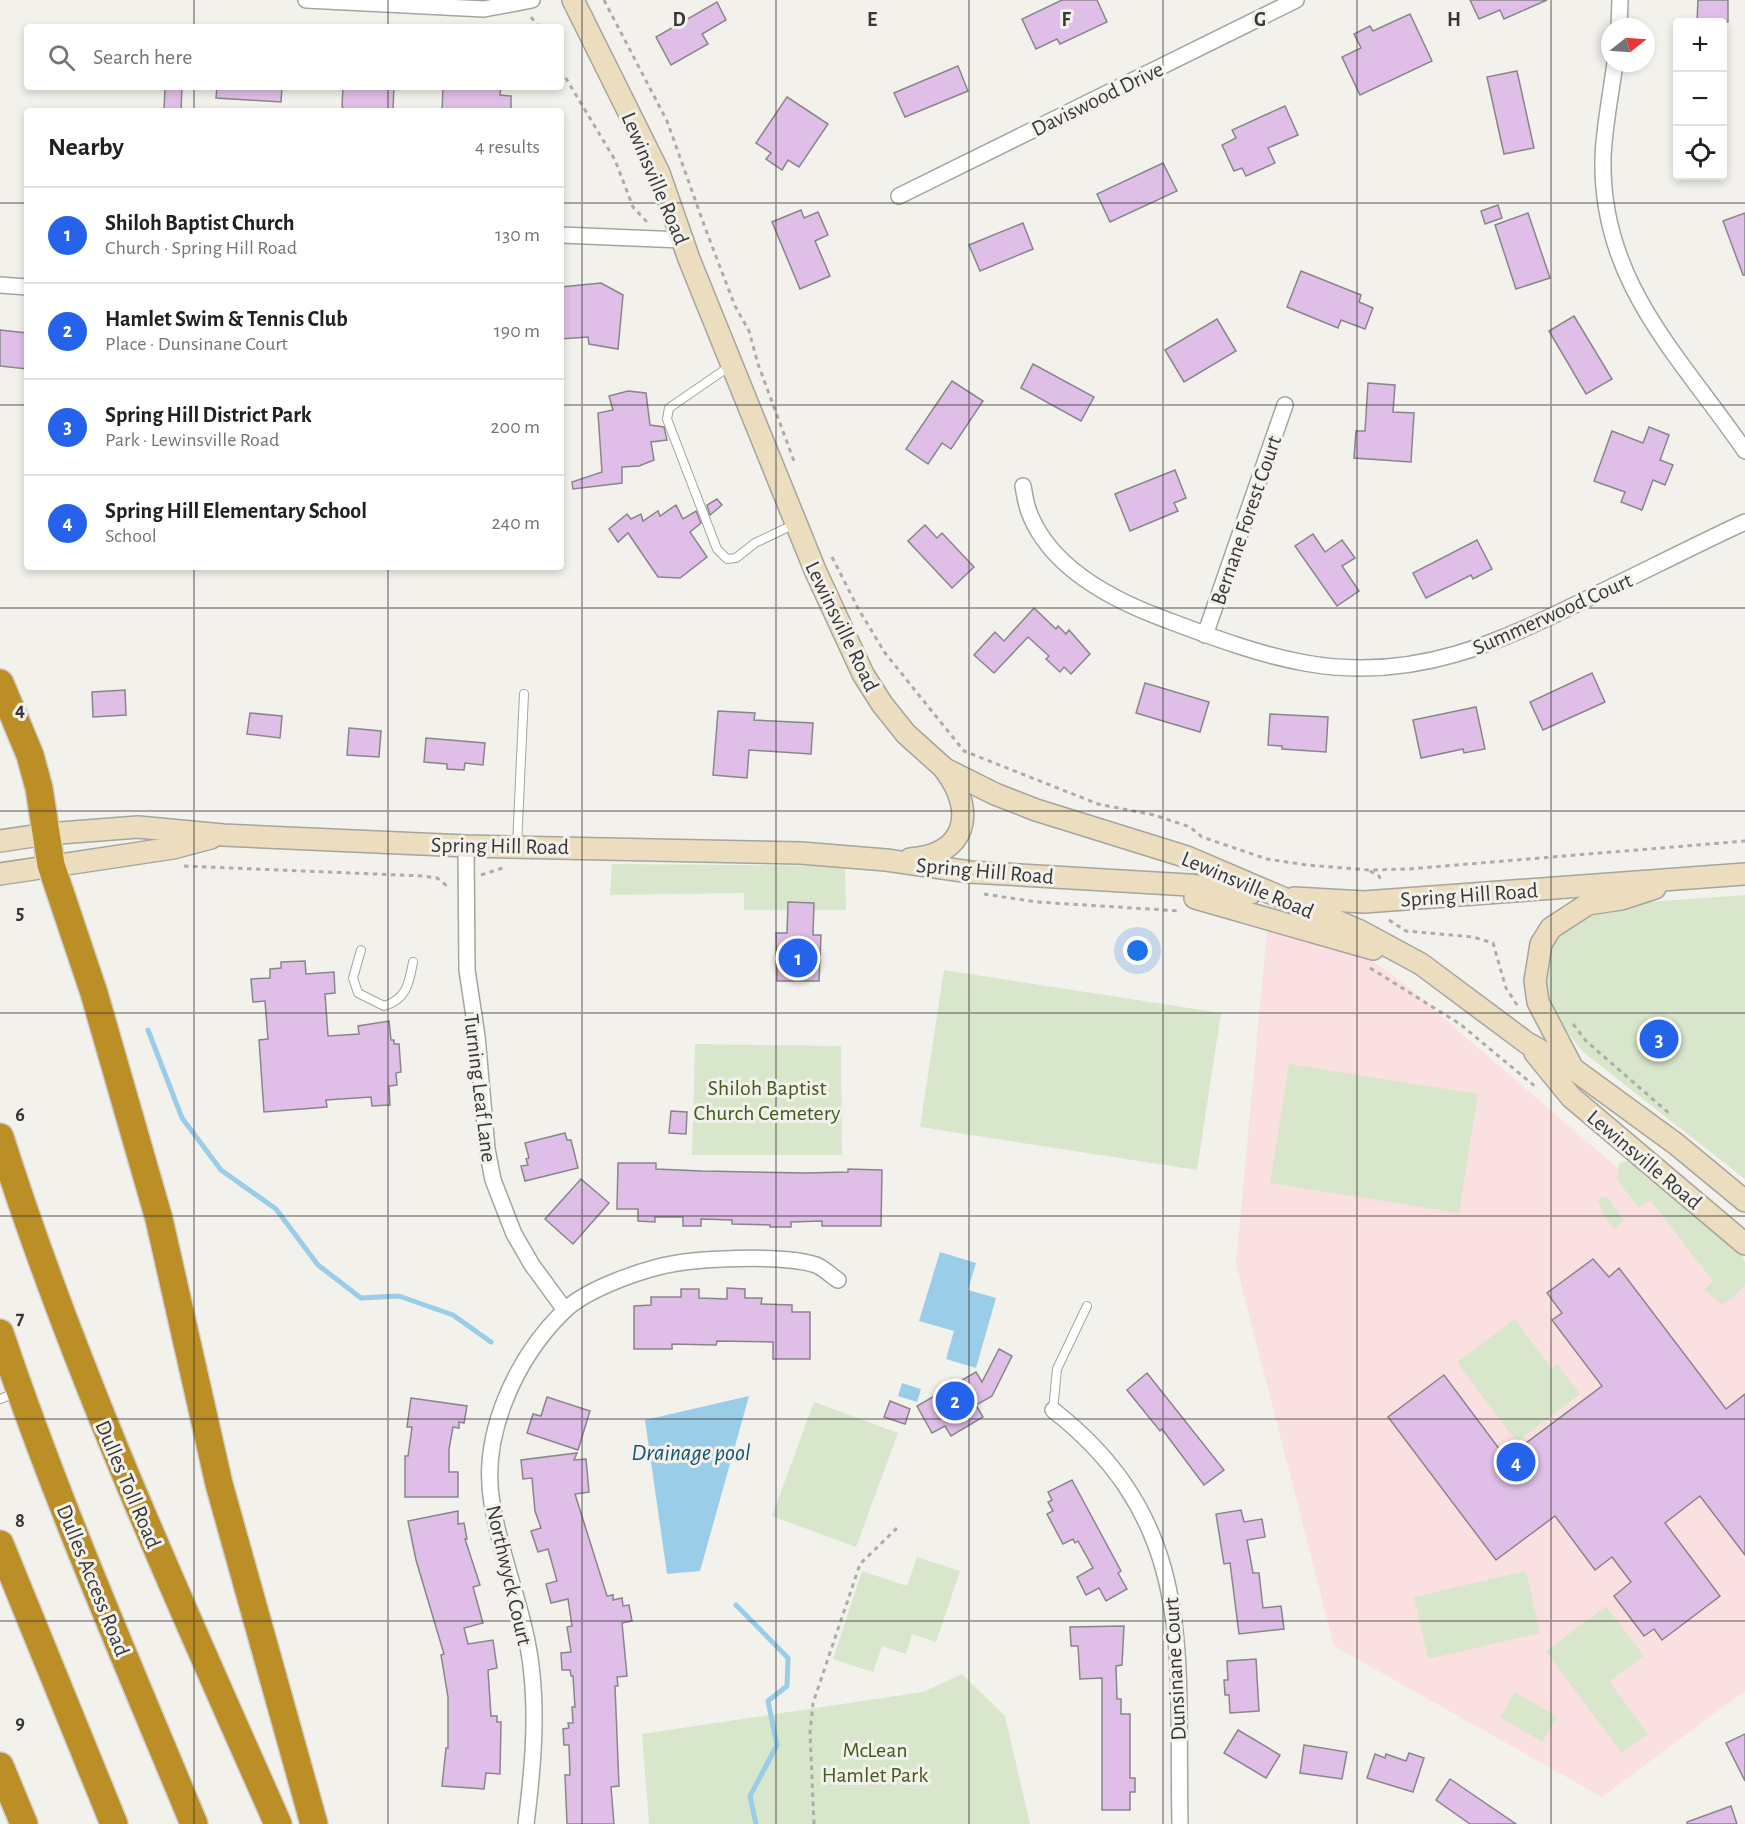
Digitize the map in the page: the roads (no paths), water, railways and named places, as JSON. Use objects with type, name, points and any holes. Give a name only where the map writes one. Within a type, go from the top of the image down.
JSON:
[{"type":"highway","points":[[0,683],[30,755],[39,788],[51,865],[94,993],[159,1219],[219,1484],[314,1824]]},
{"type":"highway","name":"Dulles Toll Road","points":[[0,1137],[63,1321],[114,1451],[278,1824]]},
{"type":"highway","name":"Dulles Access Road","points":[[0,1333],[10,1395],[193,1823]]},
{"type":"highway","points":[[0,1545],[114,1824]]},
{"type":"highway","points":[[0,1766],[24,1824]]},
{"type":"main road","name":"Lewinsville Road","points":[[573,0],[659,173],[673,240],[732,365],[795,524],[863,674],[882,704],[906,734],[945,769],[1036,810],[1169,851],[1360,931],[1421,964],[1527,1043],[1572,1068],[1676,1144],[1745,1200]]},
{"type":"main road","points":[[886,860],[936,855],[949,846],[958,835],[964,822],[964,807],[958,789],[945,769]]},
{"type":"main road","name":"Spring Hill Road","points":[[0,841],[47,834],[138,828],[223,835],[466,846],[515,856],[790,852],[886,860],[960,871],[1189,885],[1277,897],[1365,902],[1745,874]]},
{"type":"main road","name":"Spring Hill Road","points":[[0,874],[173,848],[223,835]]},
{"type":"main road","points":[[1572,1068],[1538,1002],[1535,981],[1540,944],[1551,928],[1588,904],[1621,899],[1686,877]]},
{"type":"main road","points":[[1103,880],[1217,903],[1421,964]]},
{"type":"main road","name":"Lewinsville Road","points":[[1527,1043],[1571,1097],[1745,1244]]},
{"type":"main road","points":[[1623,1142],[1632,1137],[1648,1136],[1676,1144]]},
{"type":"street","points":[[306,0],[484,9],[532,0]]},
{"type":"street","name":"Daviswood Drive","points":[[899,196],[1296,0]]},
{"type":"street","points":[[1619,18],[1620,0]]},
{"type":"street","points":[[1614,72],[1603,157],[1611,225],[1621,261],[1652,324],[1745,451]]},
{"type":"street","points":[[564,235],[673,240]]},
{"type":"street","points":[[0,285],[24,287]]},
{"type":"street","name":"Bernane Forest Court","points":[[1205,634],[1285,405]]},
{"type":"street","name":"Summerwood Court","points":[[1023,486],[1029,514],[1040,536],[1071,570],[1119,600],[1247,649],[1306,663],[1373,668],[1450,657],[1519,633],[1745,522]]},
{"type":"street","name":"Turning Leaf Lane","points":[[466,846],[467,970],[477,1036],[487,1149],[493,1180],[518,1242],[532,1265],[566,1310]]},
{"type":"street","name":"Northwyck Court","points":[[526,1824],[533,1761],[532,1674],[491,1501],[492,1448],[503,1406],[518,1372],[566,1310],[622,1280],[678,1262],[714,1260],[797,1262],[817,1266],[838,1280]]},
{"type":"street","name":"Dunsinane Court","points":[[1053,1410],[1095,1447],[1119,1475],[1139,1504],[1162,1558],[1176,1626],[1180,1824]]},
{"type":"lane","points":[[732,365],[669,408],[667,419],[717,549],[727,560],[736,558],[755,543],[795,524]]},
{"type":"lane","points":[[515,856],[524,694]]},
{"type":"lane","points":[[361,950],[353,978],[358,993],[384,1006],[398,1002],[408,987],[413,962]]},
{"type":"lane","points":[[1053,1410],[1057,1369],[1087,1306]]},
{"type":"water","points":[[940,1252],[976,1263],[968,1290],[996,1298],[976,1368],[946,1359],[954,1331],[919,1321]]},
{"type":"water","points":[[902,1383],[921,1389],[917,1402],[898,1396]]},
{"type":"water","name":"Drainage pool","points":[[749,1396],[700,1571],[667,1574],[645,1420]]},
{"type":"waterway","points":[[148,1030],[182,1118],[221,1170],[276,1209],[318,1265],[361,1298],[399,1296],[453,1315],[491,1342]]},
{"type":"waterway","points":[[736,1605],[788,1658],[787,1686],[768,1701],[777,1745],[750,1796],[756,1824]]},
{"type":"place","name":"Shiloh Baptist Church","points":[[798,958]]},
{"type":"place","name":"Spring Hill District Park","points":[[1659,1039]]},
{"type":"place","name":"Hamlet Swim & Tennis Club","points":[[955,1401]]},
{"type":"place","name":"Spring Hill Elementary School","points":[[1516,1462]]},
{"type":"park label","name":"Shiloh Baptist Church Cemetery","points":[[767,1100]]},
{"type":"park label","name":"McLean Hamlet Park","points":[[875,1762]]}]
